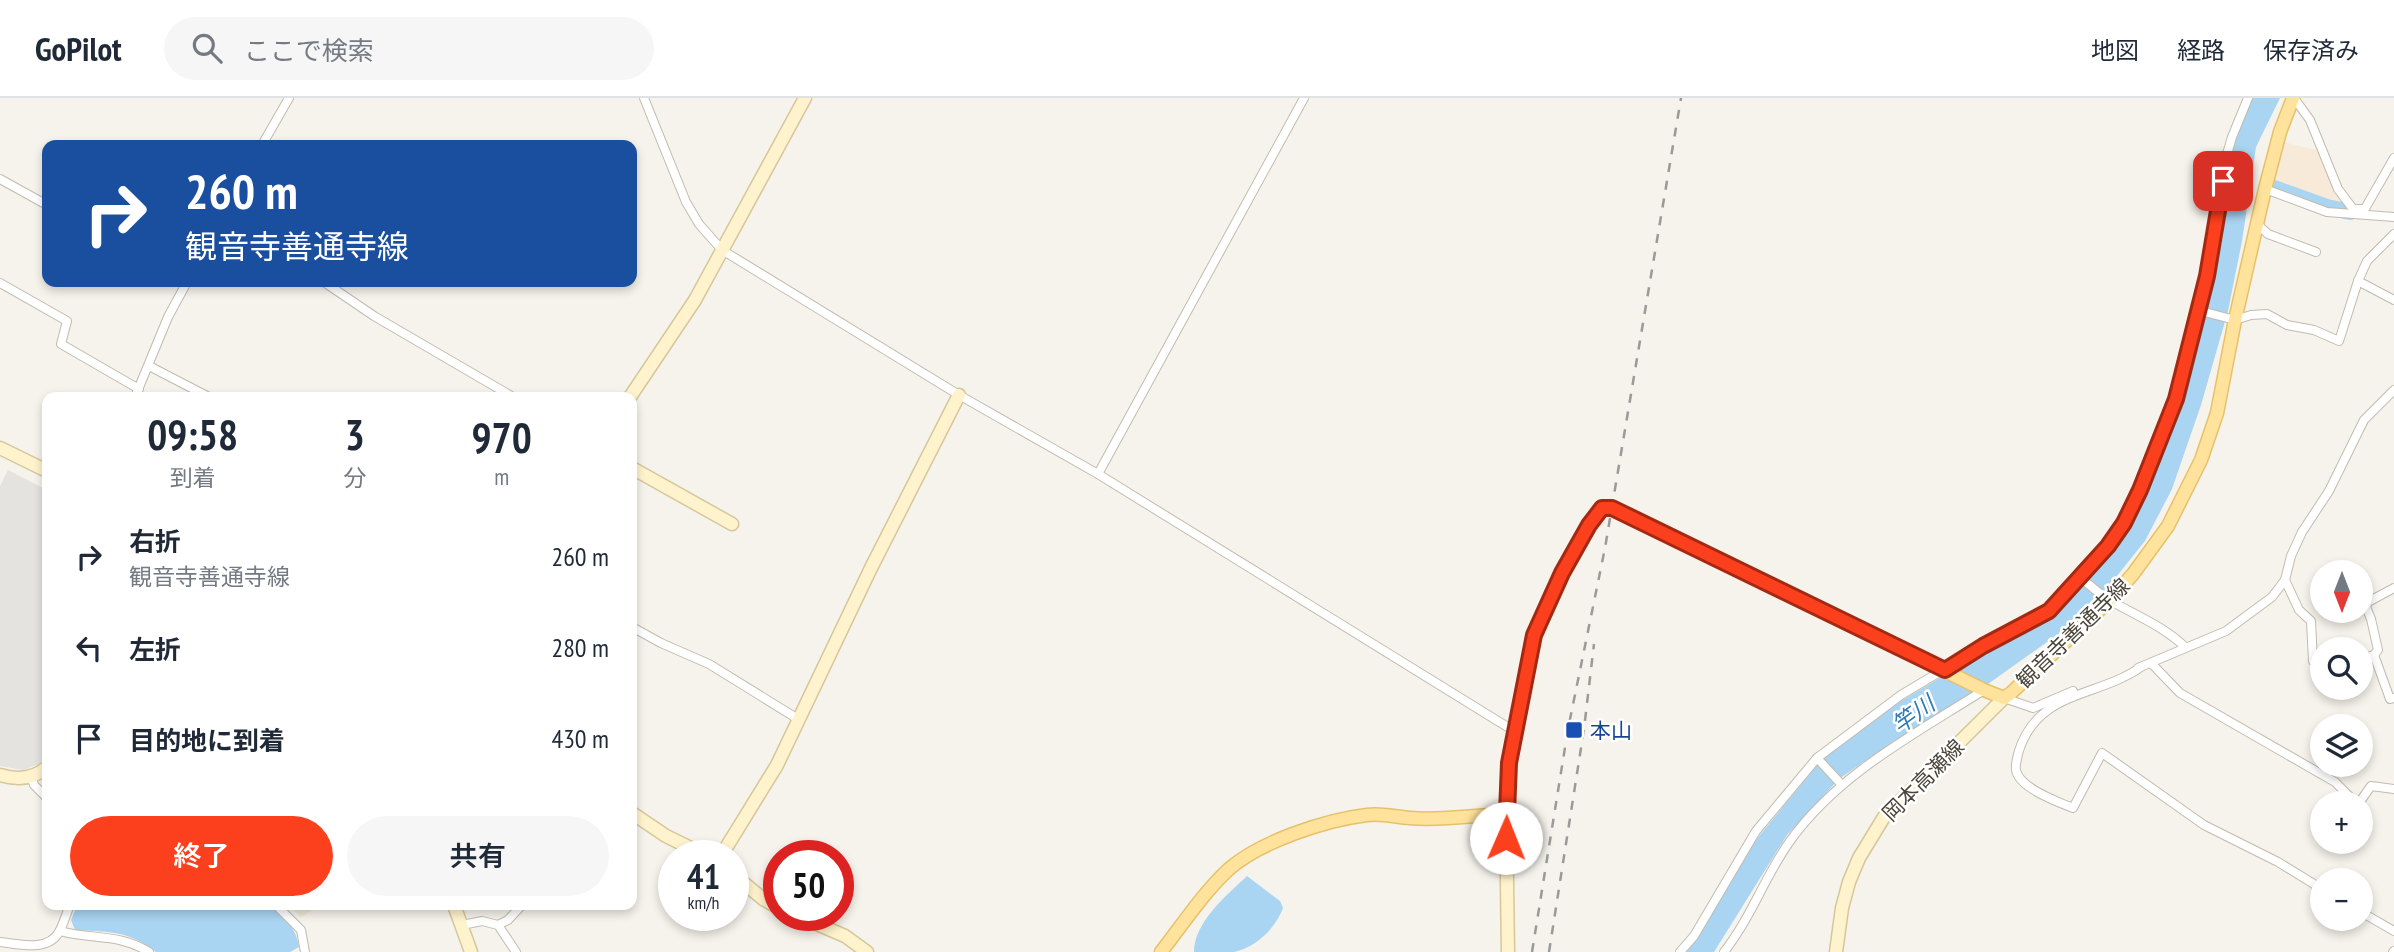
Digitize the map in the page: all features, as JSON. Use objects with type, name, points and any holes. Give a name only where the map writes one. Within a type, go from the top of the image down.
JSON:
[{"type":"main road","name":"観音寺善通寺線","points":[[1506,814],[1514,731],[1534,635],[1562,573],[1589,525],[1602,508],[1612,508],[2004,698],[2133,574],[2168,526],[2201,460],[2217,413],[2231,319],[2280,132],[2294,98]]},
{"type":"main road","points":[[1161,952],[1221,878],[1248,855],[1269,844],[1303,831],[1369,814],[1411,818],[1506,814]]},
{"type":"street","points":[[265,140],[289,98]]},
{"type":"street","points":[[644,98],[686,202],[699,224],[722,250],[958,395],[1098,474],[1514,731]]},
{"type":"street","points":[[634,392],[695,300],[804,98]]},
{"type":"street","points":[[1098,474],[1304,98]]},
{"type":"street","points":[[1680,952],[1694,936],[1756,831],[1818,759],[1871,715],[1983,646],[2049,611],[2081,578],[2124,523],[2176,399],[2200,311],[2227,154],[2248,98]]},
{"type":"street","points":[[2294,98],[2311,120],[2338,189],[2353,209],[2394,217]]},
{"type":"street","points":[[2265,189],[2327,212],[2363,212],[2394,158]]},
{"type":"street","points":[[0,179],[42,202]]},
{"type":"street","points":[[2257,224],[2267,234],[2316,252]]},
{"type":"street","points":[[2200,311],[2231,319],[2267,314],[2287,325],[2314,330],[2339,341],[2367,261],[2394,234]]},
{"type":"street","points":[[2358,281],[2394,300]]},
{"type":"street","points":[[0,283],[67,321],[61,344],[135,392]]},
{"type":"street","points":[[137,392],[168,317],[184,287]]},
{"type":"street","points":[[331,287],[374,316],[504,392]]},
{"type":"street","points":[[149,366],[199,392]]},
{"type":"street","points":[[2004,698],[2033,708],[2226,631],[2248,616],[2272,597],[2285,580],[2291,556],[2302,532],[2329,491],[2364,420],[2394,390]]},
{"type":"street","points":[[731,840],[777,765],[958,395]]},
{"type":"street","points":[[0,448],[42,469]]},
{"type":"street","points":[[637,471],[732,524]]},
{"type":"street","points":[[2081,578],[2107,599],[2147,619],[2174,636],[2185,647]]},
{"type":"street","points":[[2285,580],[2298,610],[2311,621],[2312,637]]},
{"type":"street","points":[[2394,588],[2368,602],[2365,607],[2378,650],[2374,655],[2390,699],[2394,698]]},
{"type":"street","points":[[637,630],[709,664],[798,719]]},
{"type":"street","points":[[2151,663],[2180,693],[2335,782],[2344,791]]},
{"type":"street","points":[[2141,667],[2129,675],[2071,696],[2036,720],[2025,734],[2018,755],[2015,769],[2020,779],[2047,797],[2073,808],[2102,753],[2204,825],[2278,862],[2310,882]]},
{"type":"street","points":[[1724,952],[1790,842],[1841,784],[1873,760],[1984,690]]},
{"type":"street","name":"岡本高瀬線","points":[[1836,952],[1842,908],[1849,882],[1859,858],[1884,817],[2004,698]]},
{"type":"street","points":[[1818,759],[1841,784]]},
{"type":"street","points":[[0,775],[9,778],[31,776],[42,771]]},
{"type":"street","points":[[31,776],[34,785],[42,793]]},
{"type":"street","points":[[2367,791],[2371,786],[2394,789]]},
{"type":"street","points":[[1506,814],[1508,952]]},
{"type":"street","points":[[637,816],[674,840]]},
{"type":"street","points":[[749,887],[763,899]]},
{"type":"street","points":[[0,942],[36,946],[46,944],[55,939],[68,910]]},
{"type":"street","points":[[281,910],[301,930],[305,952]]},
{"type":"street","points":[[456,910],[471,952]]},
{"type":"street","points":[[461,925],[482,921],[498,925],[508,920],[517,910]]},
{"type":"street","points":[[2373,919],[2394,931]]},
{"type":"street","points":[[498,925],[516,952]]},
{"type":"street","points":[[60,931],[78,936],[117,938],[149,952]]},
{"type":"street","points":[[833,931],[867,952]]},
{"type":"shaded area","points":[[2283,142],[2321,151],[2347,207],[2271,183]]},
{"type":"shaded area","points":[[8,470],[42,487],[42,761],[23,770],[0,766],[0,486]]},
{"type":"shaded area","points":[[293,910],[313,910],[301,917]]},
{"type":"water","name":"竿川","points":[[2252,98],[2280,98],[2256,147],[2228,311],[2201,405],[2172,489],[2145,541],[2096,602],[2061,632],[1988,684],[1892,742],[1839,779],[1787,835],[1714,952],[1684,952],[1750,847],[1823,758],[1889,708],[2048,614],[2110,551],[2128,524],[2151,479],[2181,397],[2208,303],[2223,237],[2230,159],[2237,133]]},
{"type":"water","points":[[1247,876],[1280,901],[1283,908],[1275,923],[1264,936],[1242,950],[1194,952],[1195,941],[1205,920],[1221,900]]},
{"type":"water","points":[[75,910],[275,910],[292,928],[299,947],[290,952],[156,952],[127,936],[75,930],[71,920]]},
{"type":"waterway","points":[[2274,188],[2327,207],[2350,212]]},
{"type":"railway","points":[[1532,952],[1568,729],[1605,548],[1681,98]]},
{"type":"railway","points":[[1549,952],[1584,729],[1594,644]]},
{"type":"place","name":"本山","points":[[1574,730]]},
{"type":"route","points":[[1506,838],[1509,763],[1534,635],[1562,573],[1589,525],[1602,508],[1612,508],[1945,670],[1983,646],[2049,611],[2108,546],[2124,523],[2154,456],[2176,399],[2204,291],[2223,181]]}]
